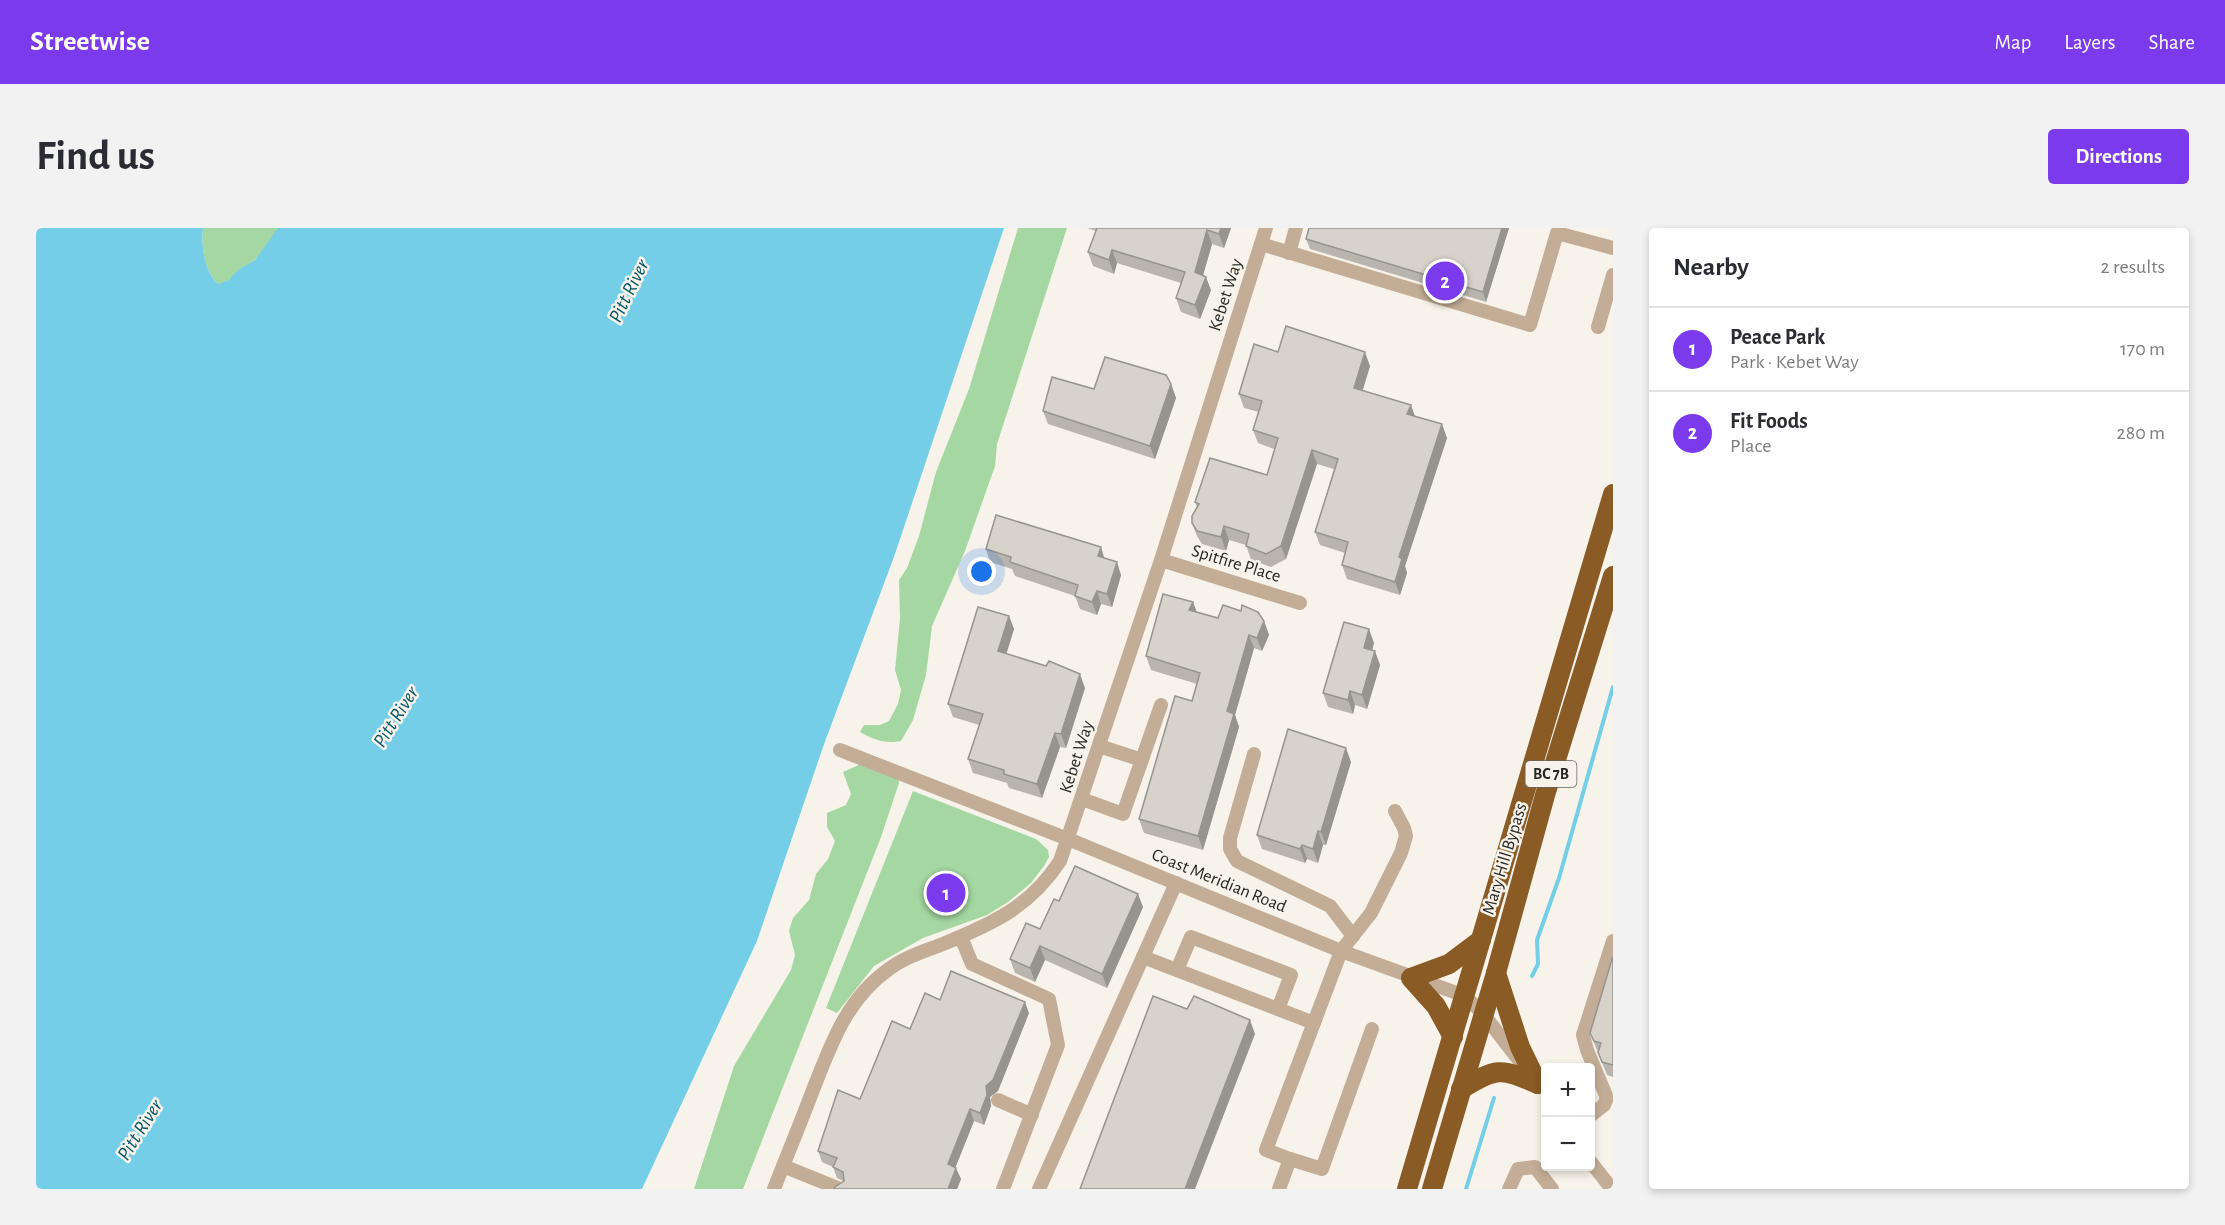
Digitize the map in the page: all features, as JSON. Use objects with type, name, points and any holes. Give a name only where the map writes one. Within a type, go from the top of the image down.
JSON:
[{"type":"highway","name":"Mary Hill Bypass","points":[[1407,1189],[1613,494]]},
{"type":"highway","name":"Mary Hill Bypass","points":[[1432,1189],[1484,1015],[1545,795],[1613,576]]},
{"type":"highway","points":[[1452,1037],[1436,1006],[1411,978],[1449,964],[1481,940]]},
{"type":"highway","points":[[1496,973],[1520,1047],[1541,1087]]},
{"type":"highway","points":[[1461,1089],[1492,1071],[1509,1072],[1541,1088]]},
{"type":"street","name":"Kebet Way","points":[[774,1189],[840,1026],[860,994],[896,965],[992,924],[1030,897],[1048,879],[1060,861],[1161,560],[1266,228]]},
{"type":"street","points":[[1289,253],[1296,228]]},
{"type":"street","points":[[1261,244],[1530,325],[1557,233],[1613,248]]},
{"type":"street","points":[[1598,327],[1613,275]]},
{"type":"street","name":"Spitfire Place","points":[[1161,560],[1299,603]]},
{"type":"street","points":[[1082,799],[1123,814],[1161,705]]},
{"type":"street","points":[[1099,746],[1142,760]]},
{"type":"street","name":"Coast Meridian Road","points":[[840,750],[1068,839],[1341,951],[1465,996],[1484,1015],[1541,1088]]},
{"type":"street","points":[[1254,754],[1230,838],[1230,849],[1233,856],[1237,861],[1330,906],[1353,936]]},
{"type":"street","points":[[1372,1029],[1322,1169],[1266,1150],[1341,951],[1371,913],[1401,853],[1406,836],[1395,811]]},
{"type":"street","points":[[1039,1189],[1176,883]]},
{"type":"street","points":[[961,937],[972,964],[1049,999],[1058,1045],[1002,1189]]},
{"type":"street","points":[[1177,970],[1191,937],[1291,975],[1278,1009]]},
{"type":"street","points":[[1592,1063],[1583,1035],[1613,944]]},
{"type":"street","points":[[1143,957],[1314,1023]]},
{"type":"street","points":[[1595,1069],[1607,1098],[1605,1105],[1595,1112]]},
{"type":"street","points":[[998,1100],[1032,1115]]},
{"type":"street","points":[[1279,1189],[1290,1159]]},
{"type":"street","points":[[783,1166],[840,1189]]},
{"type":"street","points":[[1509,1189],[1518,1169],[1535,1167],[1552,1189]]},
{"type":"street","points":[[1595,1167],[1612,1189]]},
{"type":"green space","points":[[203,228],[294,228],[229,280],[218,284],[209,272],[204,258]]},
{"type":"green space","points":[[1018,228],[1067,228],[997,444],[995,466],[965,551],[932,626],[926,675],[913,720],[901,741],[880,741],[860,732],[864,725],[880,725],[889,721],[898,704],[901,690],[895,670],[900,619],[899,580],[907,568],[919,536],[936,472],[969,389]]},
{"type":"green space","points":[[863,763],[898,778],[899,783],[881,837],[743,1189],[694,1189],[734,1066],[791,970],[795,955],[789,931],[793,918],[809,900],[816,874],[828,859],[835,841],[827,827],[827,813],[846,805],[851,794],[843,772]]},
{"type":"green space","points":[[913,791],[1036,839],[1048,850],[1049,857],[1031,883],[1008,902],[987,915],[923,938],[874,966],[837,1013],[826,1008]]},
{"type":"water","name":"Pitt River","points":[[36,228],[203,228],[204,258],[209,272],[218,284],[229,280],[238,270],[255,260],[278,228],[1004,228],[895,554],[823,747],[757,941],[642,1189],[36,1189]]},
{"type":"building","points":[[1097,228],[1221,228],[1219,234],[1207,230],[1195,272],[1206,277],[1195,305],[1176,298],[1185,272],[1112,250],[1109,260],[1088,252]]},
{"type":"building","points":[[1309,228],[1502,228],[1483,292],[1306,239]]},
{"type":"building","points":[[1286,326],[1365,352],[1354,388],[1411,405],[1407,414],[1442,424],[1399,557],[1402,559],[1395,582],[1342,565],[1348,542],[1315,532],[1338,459],[1312,450],[1281,546],[1266,554],[1246,546],[1249,534],[1224,526],[1221,537],[1197,531],[1192,523],[1192,516],[1199,504],[1195,502],[1210,458],[1267,475],[1278,438],[1253,430],[1262,401],[1239,394],[1254,344],[1278,352]]},
{"type":"building","points":[[1105,357],[1166,375],[1171,384],[1150,446],[1043,411],[1052,377],[1094,389]]},
{"type":"building","points":[[996,515],[1101,547],[1098,556],[1117,562],[1107,594],[1097,591],[1092,602],[1075,596],[1078,585],[1010,562],[1011,557],[986,549]]},
{"type":"building","points":[[1163,594],[1193,602],[1189,610],[1218,618],[1223,605],[1241,611],[1242,605],[1258,612],[1264,621],[1257,638],[1249,635],[1227,711],[1234,714],[1198,836],[1139,819],[1175,696],[1192,701],[1200,673],[1146,656]]},
{"type":"building","points":[[978,607],[1009,616],[998,651],[1046,666],[1049,661],[1080,674],[1061,734],[1055,733],[1037,784],[1004,774],[1004,770],[968,759],[983,714],[948,704]]},
{"type":"building","points":[[1344,622],[1369,629],[1364,648],[1375,651],[1362,695],[1350,691],[1348,700],[1323,693]]},
{"type":"building","points":[[1288,729],[1346,748],[1321,832],[1318,831],[1313,849],[1302,845],[1300,849],[1257,835]]},
{"type":"building","points":[[1075,866],[1138,894],[1102,974],[1040,946],[1030,968],[1010,959],[1026,923],[1040,929],[1054,899],[1059,901]]},
{"type":"building","points":[[1613,956],[1613,1065],[1602,1062],[1598,1052],[1601,1043],[1594,1041],[1590,1033]]},
{"type":"building","points":[[951,971],[1025,1002],[993,1080],[986,1086],[987,1095],[980,1113],[970,1109],[948,1164],[956,1168],[948,1189],[834,1189],[844,1181],[843,1172],[833,1167],[837,1158],[818,1151],[838,1090],[860,1099],[892,1021],[910,1029],[925,993],[940,1000]]},
{"type":"building","points":[[1153,996],[1187,1009],[1194,996],[1250,1020],[1185,1189],[1080,1189]]},
{"type":"waterway","points":[[1532,976],[1538,964],[1537,940],[1559,878],[1613,687]]},
{"type":"waterway","points":[[1466,1189],[1494,1098]]},
{"type":"place","name":"Fit Foods","points":[[1445,281]]},
{"type":"place","name":"Peace Park","points":[[946,893]]}]
